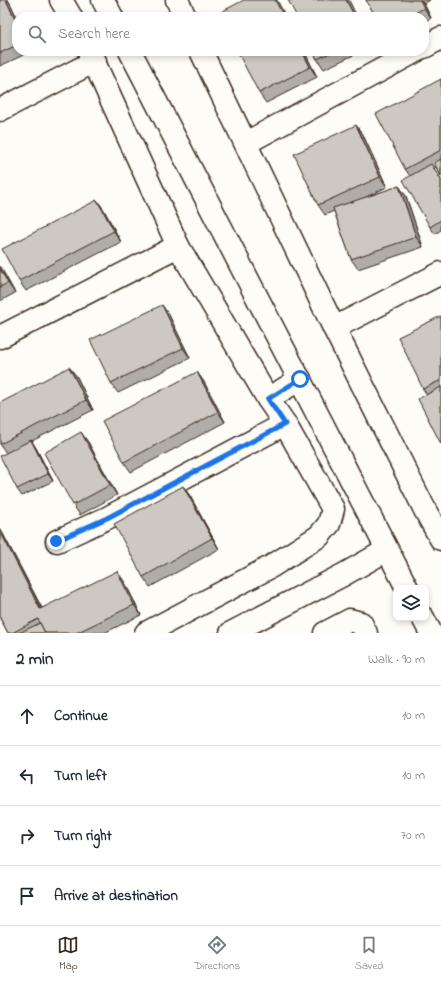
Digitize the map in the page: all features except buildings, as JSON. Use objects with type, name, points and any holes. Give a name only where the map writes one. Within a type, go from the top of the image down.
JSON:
[{"type":"street","points":[[61,0],[68,12]]},
{"type":"street","points":[[103,0],[109,12]]},
{"type":"street","points":[[177,0],[183,12]]},
{"type":"street","points":[[429,44],[441,38]]},
{"type":"street","points":[[0,110],[92,56],[178,246],[268,399],[285,424],[333,509],[329,524],[319,536],[272,566],[146,633]]},
{"type":"street","points":[[133,56],[405,585]]},
{"type":"street","points":[[203,56],[334,328],[433,507],[441,539]]},
{"type":"street","points":[[246,143],[407,56]]},
{"type":"street","points":[[0,337],[178,246]]},
{"type":"street","points":[[334,328],[441,273]]},
{"type":"street","points":[[268,399],[300,379]]},
{"type":"street","points":[[56,541],[107,518],[285,424]]},
{"type":"street","points":[[231,633],[343,575],[387,550]]},
{"type":"street","points":[[325,633],[350,620],[361,623],[366,633]]},
{"type":"street","points":[[425,621],[431,633]]},
{"type":"route","points":[[56,541],[107,518],[285,424],[268,399],[300,379]]}]
